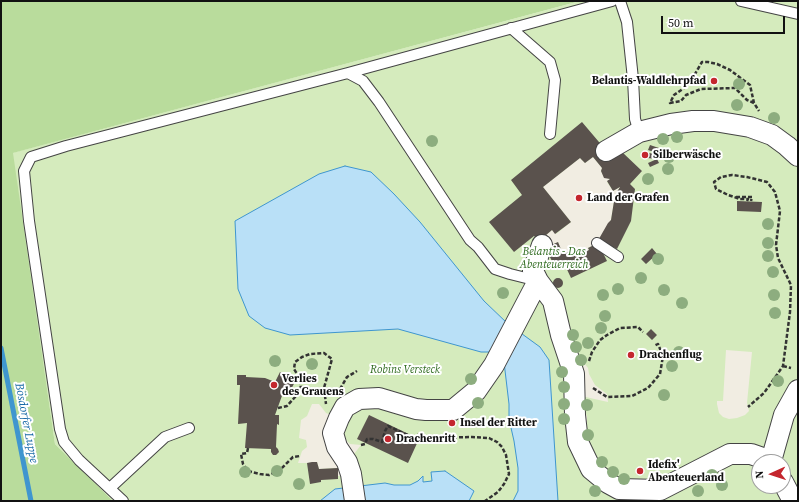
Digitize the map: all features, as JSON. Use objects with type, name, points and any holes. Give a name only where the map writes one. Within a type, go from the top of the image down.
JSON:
[{"type":"street","points":[[606,151],[639,132],[671,124],[693,121],[730,123],[750,127],[772,135],[788,146],[798,156]]},
{"type":"street","points":[[542,245],[533,271],[538,281],[553,301],[561,335],[574,374],[575,415],[578,442],[591,469],[608,484],[619,489],[660,490],[730,454],[751,454]]},
{"type":"street","points":[[355,501],[351,474],[337,447],[333,433],[345,407],[360,399],[379,398],[416,409],[452,410],[476,390],[494,364],[538,281]]},
{"type":"street","points":[[773,454],[784,415],[798,390]]},
{"type":"lane","points":[[123,501],[79,460],[64,442],[60,429],[24,171],[31,157],[66,146],[348,73],[612,1]]},
{"type":"lane","points":[[620,1],[627,22],[633,79],[635,119],[639,132]]},
{"type":"lane","points":[[741,1],[798,14]]},
{"type":"lane","points":[[511,28],[550,62],[555,80],[550,134]]},
{"type":"lane","points":[[348,73],[363,81],[379,102],[470,240],[478,247],[495,269],[538,281]]},
{"type":"lane","points":[[597,243],[618,257]]},
{"type":"lane","points":[[110,488],[166,437],[190,428]]},
{"type":"path","points":[[754,103],[747,100],[735,88],[700,89],[686,95],[681,101],[670,103],[674,95],[687,86],[692,80],[702,62],[717,64],[730,70],[750,85],[754,103],[758,108],[762,120],[759,130]]},
{"type":"path","points":[[747,201],[748,199],[740,199],[716,189],[714,182],[721,177],[747,177],[767,182],[775,192],[780,211],[776,245],[778,258],[791,285],[790,312],[783,366],[764,393],[748,407]]},
{"type":"path","points":[[735,197],[752,197],[751,201]]},
{"type":"path","points":[[642,332],[638,327],[620,328],[607,335],[600,340],[592,352],[587,366],[574,374],[607,397],[632,396],[648,388],[660,374],[663,356],[658,344],[654,346]]},
{"type":"path","points":[[278,408],[287,406],[296,396],[301,386],[299,377],[294,369],[295,362],[310,354],[324,353],[332,359],[324,388],[326,407]]},
{"type":"path","points":[[783,366],[791,368]]},
{"type":"path","points":[[338,392],[347,376],[357,371]]},
{"type":"path","points":[[361,445],[365,444],[367,439],[373,438],[382,442],[388,426],[416,439],[419,434],[426,438],[489,438],[497,442],[504,451],[508,463],[509,474],[498,492],[485,501]]},
{"type":"path","points":[[248,448],[247,453],[241,454],[243,464],[248,471],[260,474],[269,475],[280,470],[293,457],[300,456]]},
{"type":"green space","points":[[1,1],[580,1],[13,153],[55,444],[113,501],[1,501]]},
{"type":"green space","name":"Belantis - Das Abenteuerreich","points":[[580,1],[798,1],[798,501],[113,501],[55,444],[12,153]]},
{"type":"shaded area","points":[[593,157],[602,168],[601,171],[604,177],[610,179],[607,182],[613,191],[620,187],[615,195],[611,220],[596,244],[588,248],[589,250],[580,254],[577,248],[563,254],[558,242],[545,248],[539,241],[552,230],[556,234],[571,222],[543,187],[580,158],[585,163]]},
{"type":"shaded area","points":[[726,350],[752,352],[747,403],[749,411],[745,415],[729,419],[723,417],[719,413],[717,404],[717,401],[723,401]]},
{"type":"shaded area","points":[[585,364],[595,385],[607,394],[608,402],[581,396],[581,404],[587,416],[587,425],[578,442],[580,371]]},
{"type":"shaded area","points":[[312,404],[319,404],[326,413],[334,416],[342,429],[344,438],[350,444],[361,445],[354,454],[351,474],[338,476],[338,468],[319,469],[317,462],[298,463],[302,451],[307,447],[306,440],[299,438],[301,420],[307,416]]},
{"type":"water","points":[[345,166],[371,172],[420,222],[484,301],[507,323],[540,347],[549,360],[558,501],[513,501],[518,491],[518,468],[509,419],[509,404],[504,362],[493,352],[481,352],[398,329],[290,335],[265,328],[249,316],[238,289],[235,221],[319,174]]},
{"type":"water","points":[[445,471],[474,491],[469,501],[320,501],[335,489],[385,483],[394,485],[410,485],[418,481],[423,476],[423,482],[432,481],[431,472]]},
{"type":"building","points":[[582,122],[610,155],[622,152],[642,171],[630,184],[635,189],[631,221],[617,249],[602,242],[603,253],[607,261],[571,278],[564,263],[557,266],[553,260],[552,261],[545,248],[558,242],[563,254],[577,248],[580,254],[589,250],[588,248],[596,244],[611,220],[615,195],[620,187],[613,191],[607,181],[610,179],[604,178],[601,171],[602,168],[593,157],[585,163],[580,158],[543,187],[571,222],[555,234],[552,230],[539,241],[534,236],[514,252],[489,222],[522,195],[511,180]]},
{"type":"building","points":[[650,145],[659,148],[657,153],[648,150]]},
{"type":"building","points":[[648,153],[658,154],[657,159],[647,158]]},
{"type":"building","points":[[657,159],[659,163],[650,167],[648,163]]},
{"type":"building","points":[[737,201],[762,202],[761,212],[737,211]]},
{"type":"building","points":[[652,248],[657,254],[646,264],[641,259]]},
{"type":"building","points":[[556,278],[560,278],[563,283],[560,288],[556,288],[553,285],[553,281]]},
{"type":"building","points":[[651,329],[657,335],[652,340],[646,334]]},
{"type":"building","points":[[280,372],[296,380],[288,395],[283,393],[275,415],[279,415],[276,447],[279,452],[276,455],[273,455],[271,449],[245,448],[247,423],[238,424],[240,385],[237,385],[237,375],[265,378],[275,382]]},
{"type":"building","name":"Drachenritt","points":[[369,415],[419,439],[408,463],[357,439]]},
{"type":"building","points":[[317,462],[319,469],[338,468],[338,479],[321,480],[321,482],[310,484],[307,463]]},
{"type":"waterway","name":"Bösdorfer Luppe","points":[[1,348],[31,501]]},
{"type":"place","name":"Belantis-Waldlehrpfad","points":[[714,81]]},
{"type":"place","name":"Silberwäsche","points":[[645,155]]},
{"type":"place","name":"Land der Grafen","points":[[579,198]]},
{"type":"place","name":"Drachenflug","points":[[631,355]]},
{"type":"place","name":"Verlies des Grauens","points":[[274,385]]},
{"type":"place","name":"Insel der Ritter","points":[[452,423]]},
{"type":"place","name":"Drachenritt","points":[[388,439]]},
{"type":"place","name":"Idefix' Abenteuerland","points":[[640,471]]},
{"type":"park label","name":"Robins Versteck","points":[[405,370]]}]
